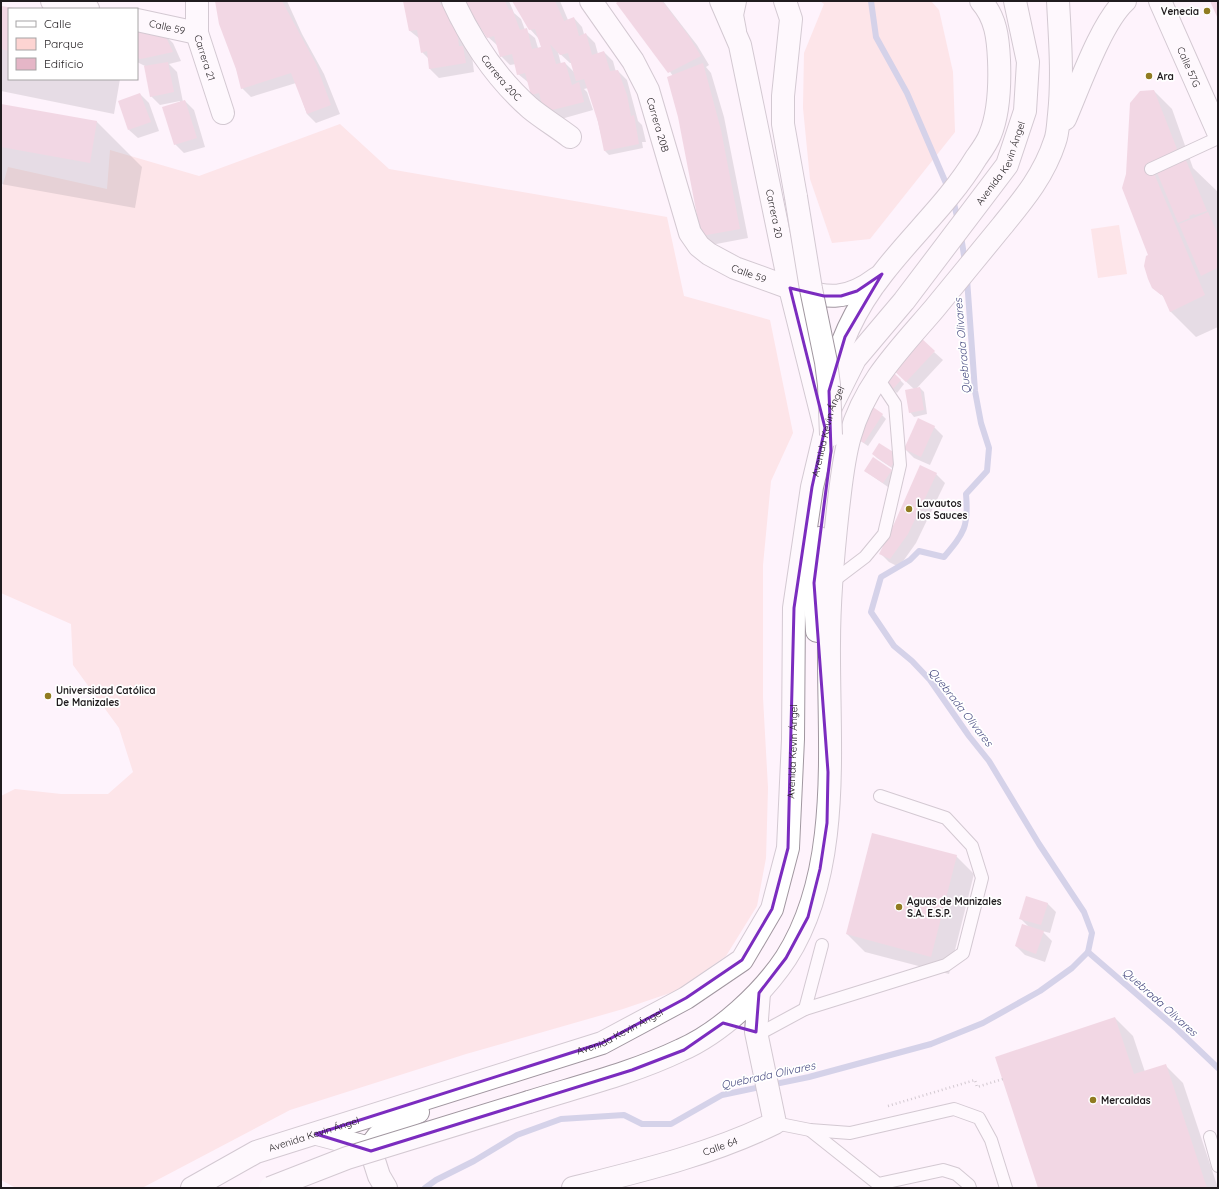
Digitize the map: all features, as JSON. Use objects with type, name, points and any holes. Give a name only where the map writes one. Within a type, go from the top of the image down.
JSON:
[{"type":"main road","points":[[52,1],[84,8]]},
{"type":"main road","name":"Carrera 21","points":[[197,1],[197,33],[223,113]]},
{"type":"main road","name":"Carrera 20C","points":[[453,1],[468,33],[496,73],[530,108],[570,137]]},
{"type":"main road","name":"Carrera 20B","points":[[591,1],[633,61],[648,90],[690,233],[699,246],[709,254]]},
{"type":"main road","name":"Carrera 20","points":[[721,1],[740,45],[790,288],[828,427]]},
{"type":"main road","points":[[735,1],[732,15],[735,31]]},
{"type":"main road","points":[[785,1],[791,19],[783,124],[829,385],[828,427],[831,451],[814,583],[828,772]]},
{"type":"main road","points":[[828,427],[829,391],[838,352],[863,302],[882,274],[963,180],[990,135],[996,113],[1000,73],[998,34],[989,10],[981,1]]},
{"type":"main road","name":"Avenida Kevin Ángel","points":[[192,1188],[256,1152],[602,1043],[686,998],[742,960],[772,909],[788,848],[793,739],[794,608],[812,487],[835,396],[855,359],[910,293],[1007,165],[1025,111],[1028,62],[1015,1]]},
{"type":"main road","points":[[1056,140],[1062,90],[1058,1]]},
{"type":"main road","points":[[270,1188],[347,1158],[632,1070],[684,1050],[719,1026],[759,993],[786,958],[808,917],[820,869],[827,823],[830,703],[828,642],[832,582],[845,454],[860,406],[876,377],[893,354],[932,311],[1034,187],[1056,140],[1096,46],[1119,6],[1125,1]]},
{"type":"main road","name":"Calle 57G","points":[[1160,1],[1218,132]]},
{"type":"main road","name":"Calle 59","points":[[138,20],[197,33]]},
{"type":"main road","name":"Calle 59","points":[[709,254],[742,270],[790,288],[824,296],[841,296],[857,291],[882,274]]},
{"type":"main road","points":[[759,993],[757,1037],[775,1123]]},
{"type":"main road","points":[[719,1026],[757,1037]]},
{"type":"main road","points":[[370,1148],[380,1133],[387,1127],[488,1079]]},
{"type":"main road","name":"Calle 64","points":[[573,1188],[626,1175],[726,1144],[775,1123]]},
{"type":"main road","points":[[316,1134],[370,1148]]},
{"type":"main road","points":[[370,1148],[383,1182]]},
{"type":"lane","points":[[1151,168],[1218,138]]},
{"type":"lane","points":[[832,582],[865,557],[884,534],[900,465],[895,404],[876,377]]},
{"type":"lane","points":[[757,1037],[805,1009],[946,965],[963,952],[982,878],[972,846],[946,818],[880,796]]},
{"type":"lane","points":[[805,1009],[822,945]]},
{"type":"lane","points":[[775,1123],[810,1130],[850,1133],[954,1109],[979,1118],[991,1140],[1006,1188]]},
{"type":"lane","points":[[810,1130],[878,1184],[943,1170],[956,1174],[969,1185],[970,1188]]},
{"type":"lane","points":[[1210,1137],[1218,1166]]},
{"type":"path","points":[[886,1106],[975,1080],[977,1087],[1003,1079]]},
{"type":"highlighted area","points":[[882,274],[845,337],[829,391],[831,451],[814,583],[828,772],[827,823],[820,869],[808,917],[786,958],[759,993],[756,1032],[723,1023],[684,1050],[632,1070],[371,1151],[316,1134],[602,1043],[686,998],[742,960],[772,909],[788,848],[794,608],[812,487],[825,428],[790,288],[824,296],[841,296],[857,291]]},
{"type":"green space","points":[[820,1],[931,1],[939,10],[953,72],[955,132],[870,239],[832,243],[810,179],[803,108],[804,53],[824,4]]},
{"type":"green space","points":[[340,124],[389,169],[667,217],[684,296],[770,320],[793,433],[771,481],[763,565],[763,698],[768,788],[766,858],[757,906],[726,956],[676,991],[623,1009],[466,1054],[290,1110],[142,1188],[16,1188],[1,1180],[1,796],[15,789],[61,794],[108,794],[133,772],[119,728],[73,665],[71,624],[1,593],[1,191],[8,167],[107,189],[110,150],[199,176]]},
{"type":"green space","points":[[1119,225],[1127,274],[1098,278],[1091,229]]},
{"type":"building","points":[[215,1],[282,1],[316,64],[331,105],[307,114],[291,73],[241,89],[236,69],[219,24]]},
{"type":"building","points":[[403,1],[440,1],[440,5],[447,3],[450,24],[456,24],[459,46],[463,46],[466,63],[429,69],[427,51],[421,53],[417,30],[409,31]]},
{"type":"building","points":[[463,1],[505,1],[509,10],[512,9],[520,30],[527,28],[532,49],[541,47],[535,29],[529,30],[512,1],[555,1],[564,21],[574,17],[579,36],[586,33],[592,55],[604,51],[610,71],[618,70],[627,95],[631,116],[634,115],[639,144],[604,151],[598,122],[584,79],[576,81],[568,53],[560,55],[550,44],[556,64],[565,62],[572,85],[579,82],[584,102],[544,112],[539,93],[531,95],[525,73],[517,75],[512,54],[500,57],[494,36],[487,38],[475,19],[473,19]]},
{"type":"building","points":[[619,1],[662,1],[688,35],[701,56],[668,73],[616,3]]},
{"type":"building","points":[[1210,1],[1218,1],[1218,19]]},
{"type":"building","points":[[1,6],[14,8],[8,8],[8,51],[1,49]]},
{"type":"building","points":[[138,28],[164,33],[173,52],[141,59],[138,58]]},
{"type":"building","points":[[168,62],[174,92],[150,97],[144,66]]},
{"type":"building","points":[[703,63],[721,130],[740,229],[701,236],[678,117],[667,77]]},
{"type":"building","points":[[1154,90],[1177,149],[1150,164],[1205,295],[1170,312],[1162,294],[1161,295],[1152,288],[1148,279],[1144,266],[1146,256],[1148,255],[1122,188],[1126,174],[1130,103],[1140,91]]},
{"type":"building","points":[[140,93],[151,122],[128,130],[118,101]]},
{"type":"building","points":[[185,100],[197,138],[174,145],[162,107]]},
{"type":"building","points":[[1,104],[97,121],[90,163],[1,147]]},
{"type":"building","points":[[1185,158],[1207,211],[1189,216],[1190,218],[1178,223],[1156,170]]},
{"type":"building","points":[[1208,212],[1218,235],[1218,270],[1217,268],[1201,276],[1179,224]]},
{"type":"building","points":[[920,337],[935,351],[906,382],[891,368]]},
{"type":"building","points":[[894,373],[901,380],[892,390],[885,383]]},
{"type":"building","points":[[920,387],[924,410],[909,413],[905,390]]},
{"type":"building","points":[[873,407],[883,414],[864,443],[853,436]]},
{"type":"building","points":[[918,418],[935,426],[921,457],[904,449]]},
{"type":"building","points":[[879,443],[898,455],[891,467],[872,454]]},
{"type":"building","points":[[873,457],[892,470],[883,483],[864,471]]},
{"type":"building","name":"Lavautos los Sauces","points":[[920,465],[937,473],[908,534],[890,559],[879,554]]},
{"type":"building","name":"Aguas de Manizales S.A. E.S.P.","points":[[872,833],[957,855],[931,957],[846,934]]},
{"type":"building","points":[[1026,896],[1048,903],[1041,925],[1019,919]]},
{"type":"building","points":[[1022,924],[1044,931],[1036,954],[1015,946]]},
{"type":"building","name":"Mercaldas","points":[[1115,1017],[1134,1074],[1166,1064],[1207,1188],[1038,1188],[995,1057]]},
{"type":"waterway","name":"Quebrada Olivares","points":[[871,1],[876,37],[907,93],[948,188]]},
{"type":"waterway","name":"Quebrada Olivares","points":[[953,199],[958,221]]},
{"type":"waterway","name":"Quebrada Olivares","points":[[961,236],[965,262]]},
{"type":"waterway","name":"Quebrada Olivares","points":[[425,1188],[436,1180],[474,1161],[517,1135],[561,1119],[624,1115],[642,1124],[671,1124],[722,1095],[809,1077],[931,1044],[983,1023],[1040,991],[1072,968],[1088,952],[1092,933],[1084,912],[1039,844],[989,761],[969,736],[930,680],[912,661],[894,646],[871,612],[881,577],[910,560],[919,551],[944,557],[951,549],[961,535],[966,522],[966,494],[987,471],[989,448],[981,423],[975,391],[967,279]]},
{"type":"waterway","name":"Quebrada Olivares","points":[[1088,952],[1177,1029],[1218,1068]]},
{"type":"place","name":"Venecia","points":[[1207,11]]},
{"type":"place","name":"Ara","points":[[1149,76]]},
{"type":"place","name":"Lavautos los Sauces","points":[[909,509]]},
{"type":"place","name":"Universidad Católica De Manizales","points":[[48,696]]},
{"type":"place","name":"Aguas de Manizales S.A. E.S.P.","points":[[899,907]]},
{"type":"place","name":"Mercaldas","points":[[1093,1100]]}]
